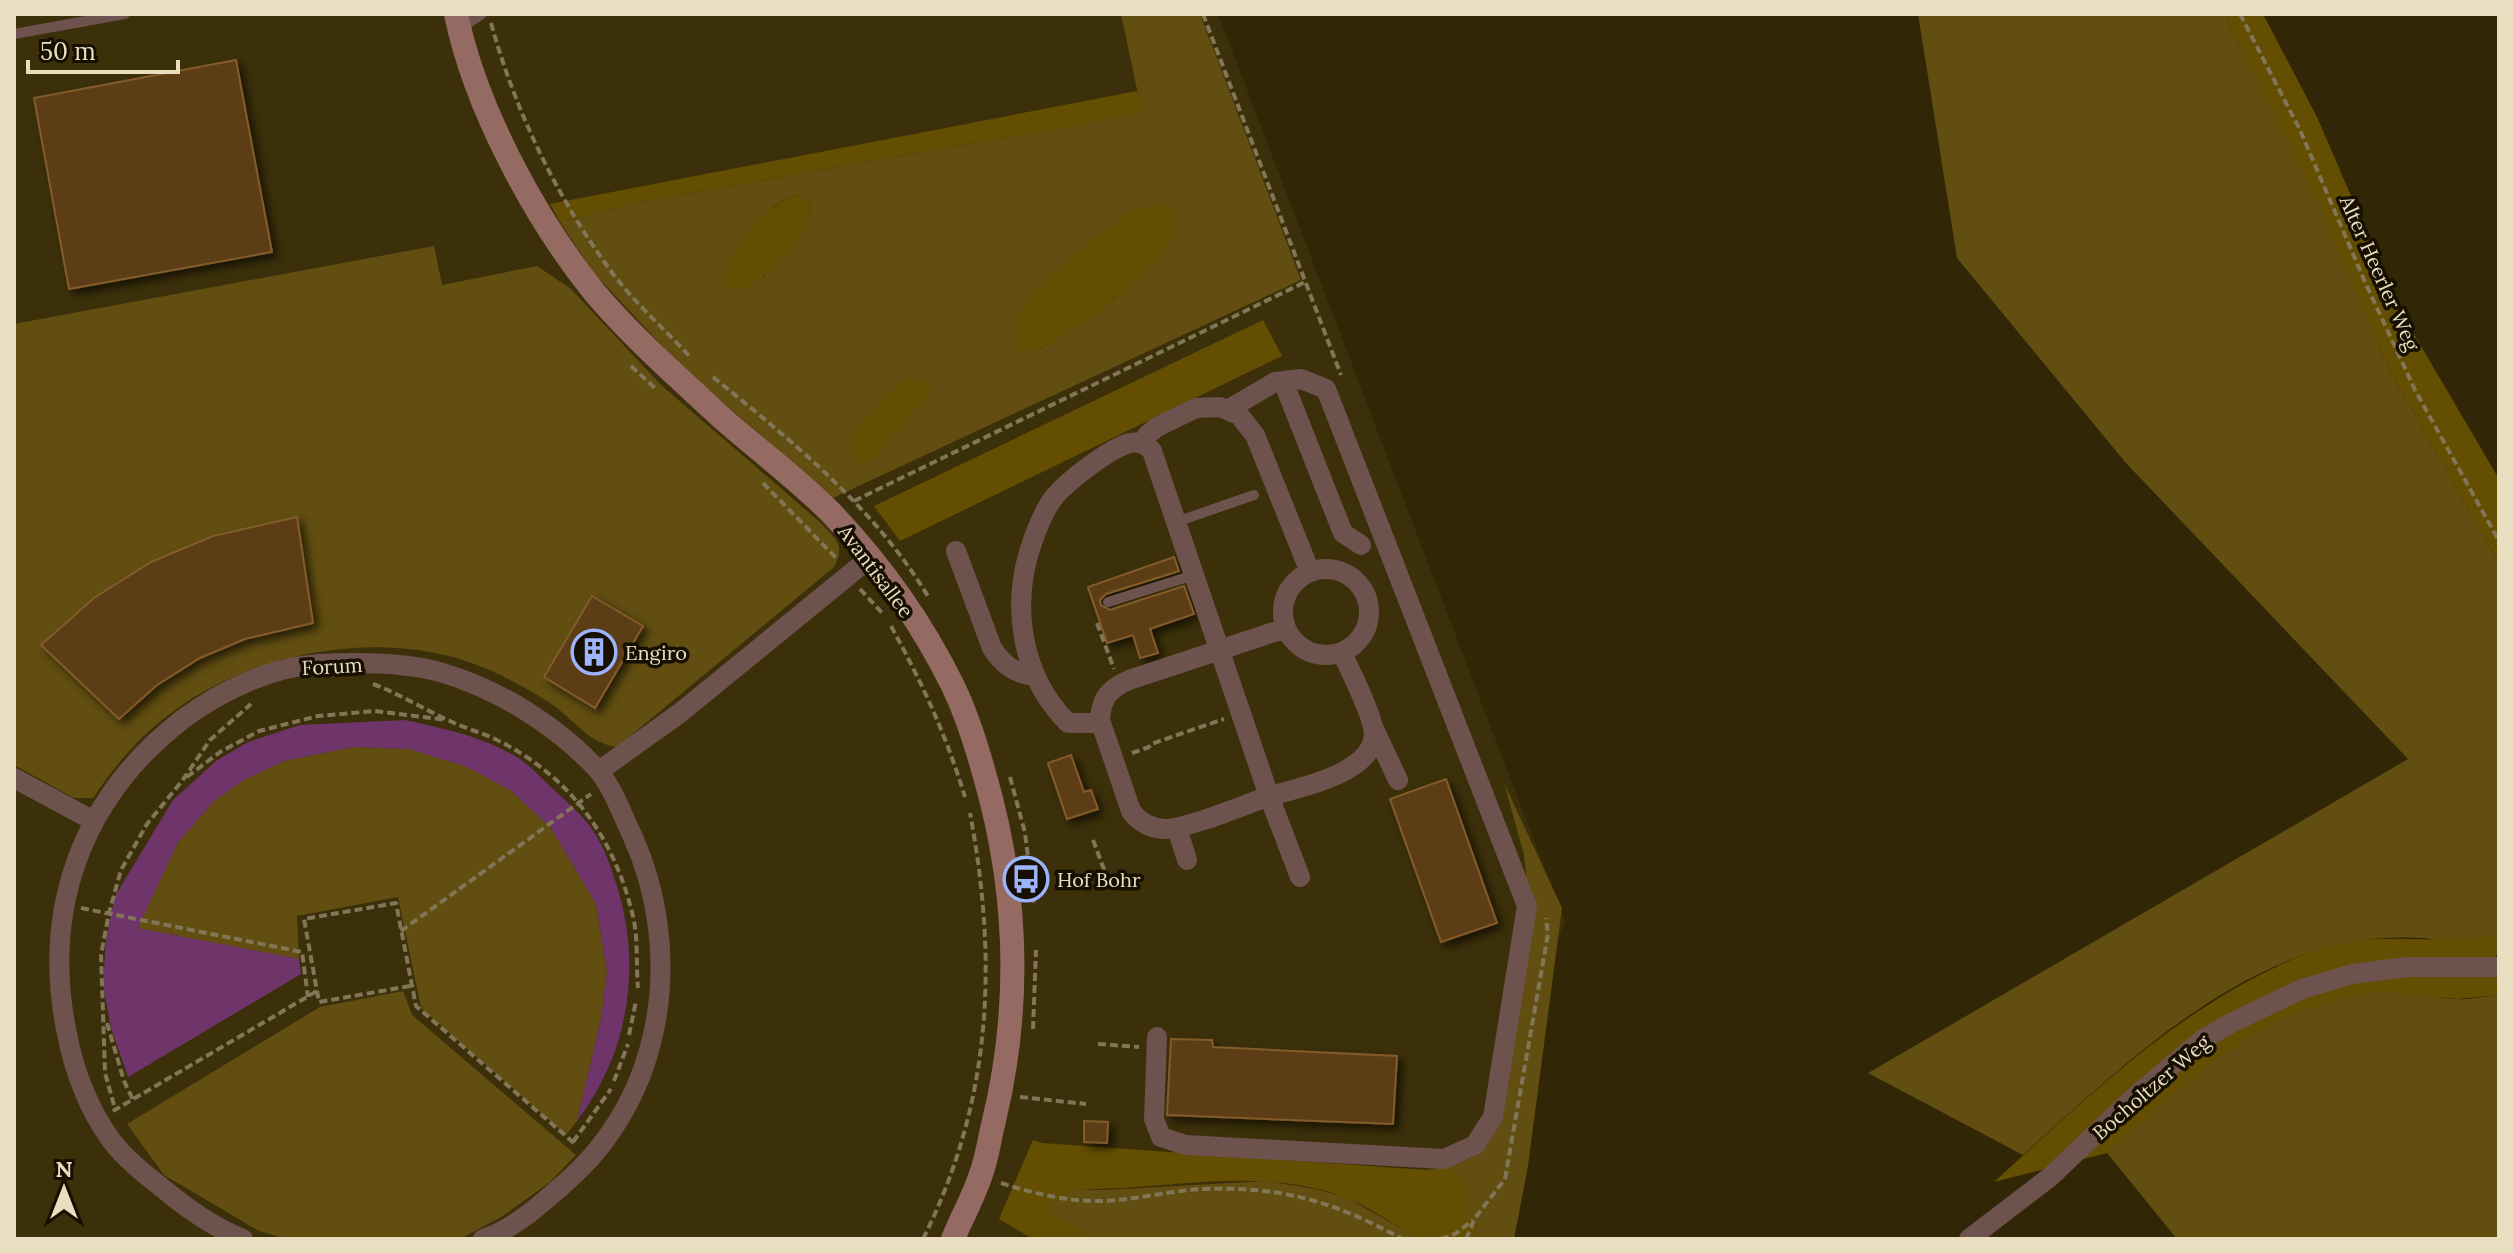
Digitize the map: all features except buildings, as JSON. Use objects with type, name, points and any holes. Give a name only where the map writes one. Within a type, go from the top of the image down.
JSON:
[{"type":"street","name":"Avantisallee","points":[[458,22],[476,86],[507,155],[595,292],[690,388],[831,513],[871,557],[924,635],[953,685],[977,747],[1000,834],[1008,880],[1013,972],[1012,1025],[1001,1093],[981,1173],[953,1239]]},
{"type":"street","points":[[1157,1037],[1154,1119],[1161,1137],[1186,1145],[1444,1159],[1475,1145],[1493,1117],[1527,906],[1473,775],[1326,389],[1301,379],[1275,382],[1229,409]]},
{"type":"street","points":[[1283,381],[1343,533],[1361,545]]},
{"type":"street","points":[[1143,444],[1147,435],[1157,427],[1196,408],[1229,409],[1251,426],[1310,572]]},
{"type":"street","points":[[1101,723],[1068,723],[1054,709],[1034,676],[1022,626],[1020,593],[1023,567],[1037,528],[1055,496],[1095,463],[1131,443],[1143,444],[1152,451],[1269,796],[1300,877]]},
{"type":"street","points":[[1348,576],[1361,545],[1383,536]]},
{"type":"street","points":[[956,551],[999,660],[1010,669],[1034,676]]},
{"type":"street","points":[[599,771],[680,713],[871,557]]},
{"type":"street","points":[[1327,569],[1348,576],[1367,596],[1370,613],[1366,629],[1356,643],[1342,652],[1326,655],[1309,652],[1295,642],[1286,628],[1283,612],[1287,595],[1296,581],[1310,572],[1327,569]]},
{"type":"street","points":[[1286,628],[1120,684],[1105,696],[1100,707],[1101,723],[1118,777],[1136,818],[1152,828],[1177,828],[1348,770],[1364,758],[1373,745],[1373,727]]},
{"type":"street","points":[[1342,652],[1398,780]]},
{"type":"street","name":"Forum","points":[[243,1239],[189,1210],[137,1168],[113,1143],[95,1115],[71,1053],[60,1002],[59,945],[63,905],[74,863],[94,821],[121,780],[152,743],[202,705],[257,678],[297,666],[396,664],[443,673],[499,695],[551,729],[599,771],[644,862],[655,906],[662,971],[656,1022],[642,1073],[620,1119],[593,1159],[537,1207],[483,1239]]},
{"type":"street","points":[[1364,758],[1377,756],[1390,760]]},
{"type":"street","points":[[14,778],[94,821]]},
{"type":"street","points":[[1177,828],[1187,860]]},
{"type":"street","name":"Bocholtzer Weg","points":[[1969,1239],[2050,1177],[2133,1098],[2202,1040],[2231,1023],[2302,989],[2352,974],[2407,967],[2499,967]]},
{"type":"lane","points":[[14,34],[125,14]]},
{"type":"lane","points":[[458,22],[482,14]]},
{"type":"lane","points":[[1176,522],[1254,495]]},
{"type":"lane","points":[[1108,602],[1194,575]]},
{"type":"path","name":"Alter Heerler Weg","points":[[2240,14],[2300,130],[2415,390],[2499,541]]},
{"type":"path","points":[[831,513],[1305,282]]},
{"type":"path","points":[[1097,623],[1120,684]]},
{"type":"path","points":[[366,682],[393,691],[449,721],[495,739],[536,763],[580,803],[602,833],[619,873],[634,923],[638,993],[628,1042],[610,1090],[573,1142]]},
{"type":"path","points":[[116,1111],[105,1073],[101,955],[121,870],[147,824],[210,740],[252,703]]},
{"type":"path","points":[[182,781],[220,752],[259,731],[318,716],[375,711],[449,721]]},
{"type":"path","points":[[1118,777],[1129,773],[1123,756],[1242,714]]},
{"type":"path","points":[[401,931],[580,803]]},
{"type":"path","points":[[1093,840],[1105,872],[1105,889]]},
{"type":"path","points":[[410,986],[319,1002],[304,919],[396,903],[416,1006],[593,1159]]},
{"type":"path","points":[[109,913],[302,952],[308,997]]},
{"type":"path","points":[[95,1115],[116,1111],[317,991]]},
{"type":"path","points":[[104,1015],[133,1100]]},
{"type":"path","points":[[1098,1044],[1141,1047],[1141,1058]]},
{"type":"path","points":[[1001,1093],[1086,1104]]},
{"type":"path","points":[[1000,1183],[1054,1197],[1099,1201],[1201,1189],[1253,1190],[1330,1204],[1361,1216],[1402,1239]]},
{"type":"path","points":[[1441,1239],[1455,1234],[1475,1218]]},
{"type":"shaded area","points":[[14,14],[1218,14],[1565,921],[1458,1239],[14,1239]]},
{"type":"shaded area","points":[[1121,14],[1200,14],[1301,280],[833,498],[680,365],[593,272],[560,222],[639,202],[1142,113]],"holes":[[[799,195],[811,204],[804,225],[793,244],[763,278],[741,241],[773,207]],[[1086,248],[1117,297],[1039,350],[1051,275]]]},
{"type":"shaded area","points":[[1918,14],[2224,14],[2321,207],[2389,369],[2499,563],[2499,955],[2440,940],[2386,938],[2333,946],[2283,963],[2235,987],[2189,1016],[2102,1084],[2023,1155],[1868,1073],[2408,759],[2125,462],[1957,258]]},
{"type":"shaded area","points":[[2224,14],[2263,14],[2317,117],[2401,312],[2499,479],[2499,563],[2389,369],[2316,198]]},
{"type":"shaded area","points":[[1137,91],[1143,113],[639,202],[560,222],[550,204]]},
{"type":"shaded area","points":[[799,195],[811,204],[809,214],[787,253],[757,281],[735,292],[726,287],[731,258],[748,230],[772,208]]},
{"type":"shaded area","points":[[1155,205],[1176,208],[1176,215],[1175,227],[1154,261],[1118,296],[1077,327],[1042,348],[1018,353],[1015,331],[1023,308],[1051,275],[1128,212]]},
{"type":"shaded area","points":[[434,246],[442,285],[537,266],[571,289],[661,385],[821,523],[838,543],[838,559],[834,567],[617,747],[598,741],[553,705],[500,675],[460,659],[417,650],[372,647],[327,651],[283,660],[241,674],[201,693],[145,735],[117,765],[93,798],[74,798],[14,765],[14,324]]},
{"type":"shaded area","points":[[1263,320],[1282,356],[900,541],[874,506]]},
{"type":"shaded area","points":[[905,381],[929,383],[931,392],[875,455],[859,464],[852,455],[855,432],[887,395]]},
{"type":"shaded area","points":[[405,720],[479,739],[520,759],[585,820],[606,854],[623,908],[628,940],[627,1004],[610,1065],[577,1121],[601,1019],[607,971],[596,904],[551,828],[510,790],[467,767],[409,749],[353,747],[284,761],[244,780],[215,800],[178,842],[138,928],[299,959],[301,974],[128,1077],[111,1028],[103,985],[106,940],[115,896],[173,800],[216,761],[248,742],[300,725]]},
{"type":"shaded area","points":[[353,747],[409,749],[467,767],[510,790],[551,828],[596,904],[607,971],[601,1019],[577,1121],[566,1135],[421,1008],[398,897],[297,916],[299,959],[137,928],[178,842],[215,800],[243,780],[284,761]]},
{"type":"shaded area","points":[[1504,783],[1562,908],[1528,1166],[1514,1239],[1472,1239],[1479,1225],[1464,1220],[1449,1167],[1482,1150],[1500,1118],[1532,926],[1524,855]]},
{"type":"shaded area","points":[[2494,936],[2499,995],[2458,999],[2377,991],[2325,1002],[2274,1022],[2219,1056],[2107,1153],[1994,1182],[2149,1047],[2216,1000],[2264,973],[2314,951],[2354,941]]},
{"type":"shaded area","points":[[403,991],[412,1015],[576,1155],[549,1183],[501,1217],[460,1239],[287,1239],[259,1231],[164,1175],[127,1124],[320,1007]]},
{"type":"shaded area","points":[[2376,991],[2456,999],[2499,995],[2499,1239],[2177,1239],[2107,1153],[2196,1073],[2263,1028],[2299,1010],[2336,998]]},
{"type":"shaded area","points":[[1033,1140],[1427,1170],[1449,1167],[1467,1192],[1464,1220],[1479,1225],[1472,1239],[1415,1239],[1362,1205],[1311,1187],[1277,1182],[1208,1182],[1069,1189],[1046,1210],[1091,1239],[1033,1239],[999,1219]]},
{"type":"shaded area","points":[[1267,1181],[1346,1197],[1415,1239],[1091,1239],[1045,1210],[1069,1189],[1104,1190]]},
{"type":"place","name":"Engiro","points":[[594,652]]},
{"type":"place","name":"Hof Bohr","points":[[1026,879]]}]
